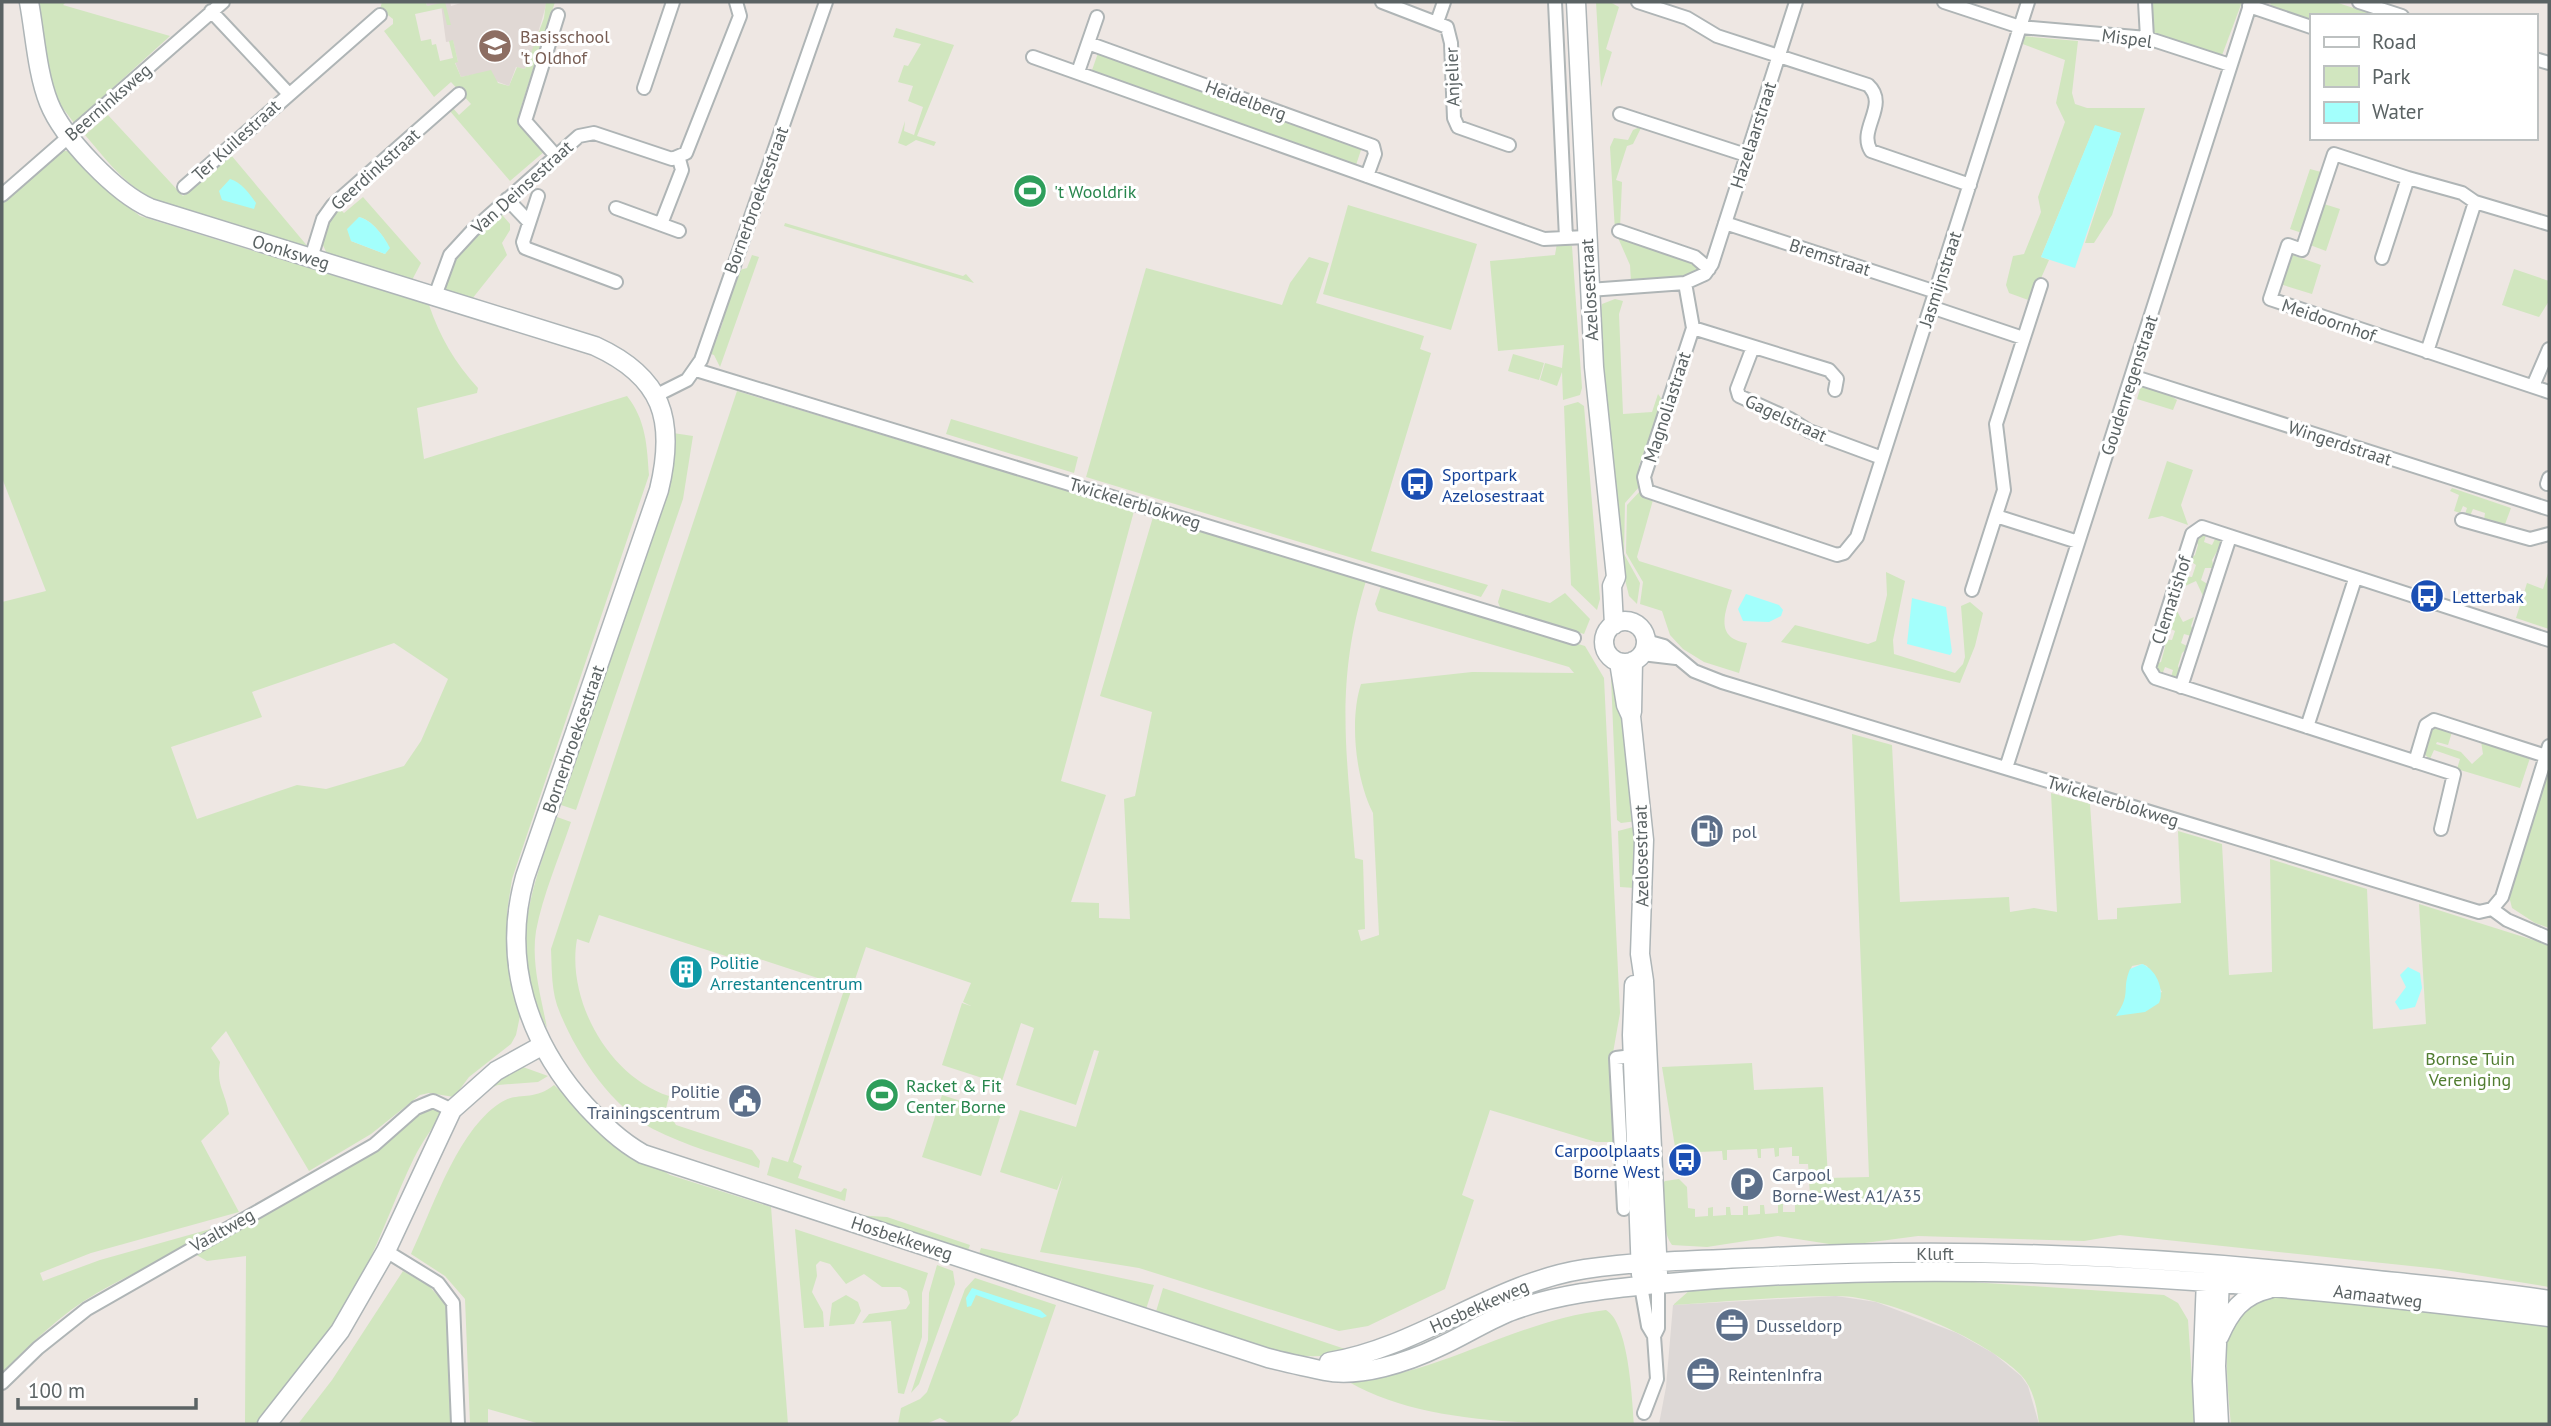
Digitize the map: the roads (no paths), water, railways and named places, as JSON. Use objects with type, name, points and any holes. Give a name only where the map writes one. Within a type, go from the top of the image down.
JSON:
[{"type":"main road","name":"Oonksweg","points":[[29,2],[49,102],[69,134],[107,179],[136,202],[596,346],[634,368],[657,395]]},
{"type":"main road","name":"Azelosestraat","points":[[1576,2],[1589,290],[1616,577],[1612,586],[1622,624],[1608,631],[1604,642],[1608,654],[1635,655],[1634,706],[1631,716],[1644,840],[1640,1055],[1650,1285]]},
{"type":"main road","name":"Bornerbroeksestraat","points":[[542,1045],[527,1013],[521,986],[516,947],[517,913],[525,877],[659,490],[667,450],[666,429],[657,395]]},
{"type":"main road","points":[[1622,624],[1640,628],[1635,655]]},
{"type":"main road","points":[[267,1424],[340,1331],[386,1251],[452,1110],[496,1070],[542,1045]]},
{"type":"main road","name":"Hosbekkeweg","points":[[542,1045],[560,1075],[610,1132],[643,1153],[1268,1358],[1304,1364],[1327,1372],[1390,1364],[1439,1347],[1488,1321],[1560,1297],[1650,1285]]},
{"type":"main road","name":"Kluft","points":[[1649,1264],[1914,1252],[2090,1255],[2213,1274]]},
{"type":"main road","name":"Hosbekkeweg","points":[[1304,1364],[1361,1357],[1388,1348],[1502,1293],[1553,1275],[1649,1264]]},
{"type":"main road","name":"Kluft","points":[[1650,1285],[1838,1273],[1964,1271],[2213,1274]]},
{"type":"main road","points":[[2213,1274],[2219,1424]]},
{"type":"main road","points":[[2204,1424],[2202,1370],[2213,1274]]},
{"type":"main road","name":"Aamaatweg","points":[[2213,1274],[2280,1286],[2549,1317]]},
{"type":"main road","name":"Aamaatweg","points":[[2213,1274],[2549,1300]]},
{"type":"main road","points":[[2217,1343],[2231,1314],[2245,1298],[2280,1286]]},
{"type":"street","points":[[644,88],[673,2]]},
{"type":"street","points":[[661,224],[682,170],[679,159],[690,146],[740,16],[736,2]]},
{"type":"street","name":"Bornerbroeksestraat","points":[[696,370],[826,2]]},
{"type":"street","points":[[1382,2],[1437,22],[1444,2]]},
{"type":"street","name":"Azelosestraat","points":[[1555,2],[1566,238]]},
{"type":"street","points":[[1638,2],[1687,18],[1717,36],[1868,85],[1875,92],[1875,108],[1866,136],[1871,151],[1970,185]]},
{"type":"street","name":"Hazelaarstraat","points":[[1709,269],[1796,2]]},
{"type":"street","name":"Mispel","points":[[1944,2],[2020,27],[2147,38],[2230,65]]},
{"type":"street","name":"Jasmijnstraat","points":[[1844,553],[1857,537],[2028,2]]},
{"type":"street","points":[[2145,2],[2147,38]]},
{"type":"street","points":[[2359,2],[2396,14]]},
{"type":"street","points":[[2250,4],[2310,27]]},
{"type":"street","name":"Goudenregenstraat","points":[[2006,768],[2250,4]]},
{"type":"street","name":"Beerninksweg","points":[[2,195],[20,182],[69,134],[214,6]]},
{"type":"street","name":"Ter Kuilestraat","points":[[214,6],[288,93]]},
{"type":"street","name":"Ter Kuilestraat","points":[[184,187],[380,15]]},
{"type":"street","points":[[556,156],[525,121],[558,15]]},
{"type":"street","points":[[1078,72],[1097,17]]},
{"type":"street","name":"Anjelier","points":[[1437,22],[1449,30],[1454,118],[1458,127],[1509,145]]},
{"type":"street","name":"Heidelberg","points":[[1088,43],[1373,146],[1375,154],[1367,176]]},
{"type":"street","name":"Heidelberg","points":[[1033,57],[1544,239],[1586,237]]},
{"type":"street","name":"Geerdinkstraat","points":[[311,258],[323,219],[333,205],[459,94]]},
{"type":"street","points":[[1624,119],[1746,155]]},
{"type":"street","name":"Van Deinsestraat","points":[[435,296],[450,255],[507,199],[586,132],[665,158],[679,159]]},
{"type":"street","name":"Meidoornhof","points":[[2549,224],[2475,202],[2462,193],[2334,154],[2302,250],[2288,245],[2270,299],[2549,392]]},
{"type":"street","points":[[2382,258],[2408,178]]},
{"type":"street","points":[[538,196],[523,243],[530,253],[616,282]]},
{"type":"street","points":[[507,199],[529,222]]},
{"type":"street","points":[[2427,352],[2475,202]]},
{"type":"street","points":[[616,208],[678,231]]},
{"type":"street","name":"Bremstraat","points":[[1725,223],[1936,292]]},
{"type":"street","points":[[1589,290],[1685,283],[1695,281],[1709,269],[1695,257],[1619,231]]},
{"type":"street","name":"Magnoliastraat","points":[[1685,283],[1693,328],[1644,477],[1647,491],[1837,555],[1844,553]]},
{"type":"street","points":[[1972,590],[2004,490],[1996,424],[2041,285]]},
{"type":"street","points":[[1931,307],[2023,338]]},
{"type":"street","points":[[1693,328],[1829,370],[1837,379],[1835,390]]},
{"type":"street","name":"Gagelstraat","points":[[1753,347],[1737,389],[1739,396],[1790,419],[1809,431],[1882,458]]},
{"type":"street","points":[[2533,386],[2549,349]]},
{"type":"street","points":[[657,395],[687,380],[696,370]]},
{"type":"street","name":"Twickelerblokweg","points":[[696,370],[1574,638]]},
{"type":"street","name":"Wingerdstraat","points":[[2132,376],[2549,509]]},
{"type":"street","points":[[1996,516],[2078,542]]},
{"type":"street","points":[[2462,520],[2530,539],[2549,534]]},
{"type":"street","name":"Clematishof","points":[[2441,829],[2454,774],[2155,678],[2149,667],[2196,529],[2202,527],[2549,640]]},
{"type":"street","name":"Clematishof","points":[[2181,687],[2230,537]]},
{"type":"street","points":[[2307,727],[2355,579]]},
{"type":"street","name":"Twickelerblokweg","points":[[1635,655],[1676,658],[1694,671],[1722,682],[2479,912],[2492,909],[2507,920],[2549,938]]},
{"type":"street","points":[[2415,762],[2426,724],[2434,720],[2548,753],[2502,897],[2492,909]]},
{"type":"street","points":[[1624,1209],[1616,1058],[1640,1055]]},
{"type":"street","name":"Vaaltweg","points":[[2,1383],[38,1348],[87,1309],[374,1145],[416,1108],[433,1101],[452,1110]]},
{"type":"street","points":[[386,1251],[438,1283],[453,1303],[458,1424]]},
{"type":"street","name":"Azelosestraat","points":[[1645,1419],[1657,1379],[1654,1336],[1658,1328],[1650,1285]]},
{"type":"street","name":"Azelosestraat","points":[[1644,1391],[1645,1419]]},
{"type":"water","points":[[2095,125],[2121,133],[2075,268],[2041,257]]},
{"type":"water","points":[[230,179],[251,196],[256,203],[254,209],[222,200],[219,191]]},
{"type":"water","points":[[359,217],[373,225],[384,239],[390,248],[385,254],[351,241],[347,229]]},
{"type":"water","points":[[1746,594],[1779,605],[1783,610],[1781,616],[1769,622],[1743,621],[1738,609]]},
{"type":"water","points":[[1912,598],[1946,607],[1952,652],[1950,655],[1907,644]]},
{"type":"water","points":[[2142,964],[2151,970],[2158,980],[2161,992],[2159,1003],[2145,1012],[2116,1016],[2124,1002],[2130,969]]},
{"type":"water","points":[[2408,967],[2420,973],[2422,988],[2415,1007],[2400,1010],[2395,1002],[2406,987],[2400,975]]},
{"type":"water","points":[[972,1288],[1040,1310],[1047,1316],[1042,1318],[976,1295],[971,1306],[967,1307],[966,1298]]},
{"type":"place","name":"Basisschool 't Oldhof","points":[[495,46]]},
{"type":"place","name":"'t Wooldrik","points":[[1030,191]]},
{"type":"place","name":"Sportpark Azelosestraat","points":[[1417,484]]},
{"type":"place","name":"Letterbak","points":[[2427,596]]},
{"type":"place","name":"pol","points":[[1707,831]]},
{"type":"place","name":"Politie Arrestantencentrum","points":[[686,972]]},
{"type":"place","name":"Racket & Fit Center Borne","points":[[882,1095]]},
{"type":"place","name":"Politie Trainingscentrum","points":[[745,1101]]},
{"type":"place","name":"Carpoolplaats Borne West","points":[[1685,1160]]},
{"type":"place","name":"Carpool Borne-West A1/A35","points":[[1747,1184]]},
{"type":"place","name":"Dusseldorp","points":[[1732,1325]]},
{"type":"place","name":"ReintenInfra","points":[[1703,1374]]},
{"type":"park label","name":"Bornse Tuin Vereniging","points":[[2470,1068]]}]
